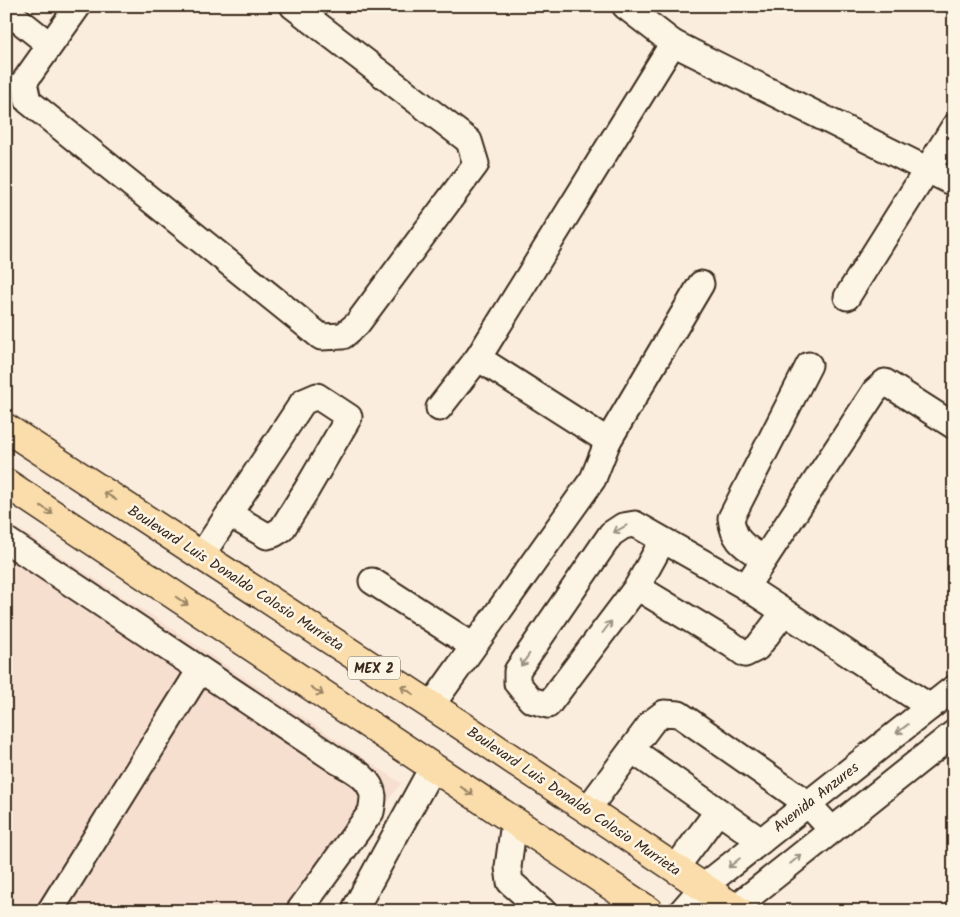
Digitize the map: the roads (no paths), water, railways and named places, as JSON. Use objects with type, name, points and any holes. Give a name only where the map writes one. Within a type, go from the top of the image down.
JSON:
[{"type":"highway","name":"Boulevard Luis Donaldo Colosio Murrieta","points":[[6,428],[431,706],[735,910]]},
{"type":"highway","points":[[6,483],[649,911]]},
{"type":"street","points":[[8,6],[11,14],[50,45]]},
{"type":"street","points":[[78,6],[24,82],[28,101],[321,337],[343,336],[357,324],[476,164],[469,141],[293,6]]},
{"type":"street","points":[[625,6],[673,43],[954,183]]},
{"type":"street","points":[[439,408],[478,358],[673,43]]},
{"type":"street","points":[[847,297],[954,127]]},
{"type":"street","points":[[431,706],[593,479],[608,441],[701,284]]},
{"type":"street","points":[[478,358],[608,441]]},
{"type":"street","points":[[764,559],[740,543],[732,530],[731,518],[809,365]]},
{"type":"street","points":[[746,587],[875,391],[885,382],[954,426]]},
{"type":"street","points":[[201,556],[229,514],[304,402],[317,396],[350,417],[282,529],[267,536],[229,514]]},
{"type":"street","points":[[663,540],[636,587],[548,705],[531,700],[517,683],[517,671],[611,534],[622,526],[635,524],[746,587],[930,707]]},
{"type":"street","points":[[6,540],[339,762],[355,770],[366,780],[373,794],[371,812],[299,911]]},
{"type":"street","points":[[372,581],[473,646]]},
{"type":"street","points":[[636,587],[745,654],[757,648],[784,612]]},
{"type":"street","points":[[50,911],[200,670]]},
{"type":"street","name":"Avenida Anzures","points":[[682,911],[703,887],[954,688]]},
{"type":"street","points":[[588,810],[652,722],[664,714],[679,714],[808,804],[832,830]]},
{"type":"street","points":[[735,910],[954,733]]},
{"type":"street","points":[[632,750],[761,841]]},
{"type":"street","points":[[356,911],[356,907],[432,768]]},
{"type":"street","points":[[675,869],[718,811]]},
{"type":"street","points":[[514,822],[508,867],[510,882],[543,911]]}]
